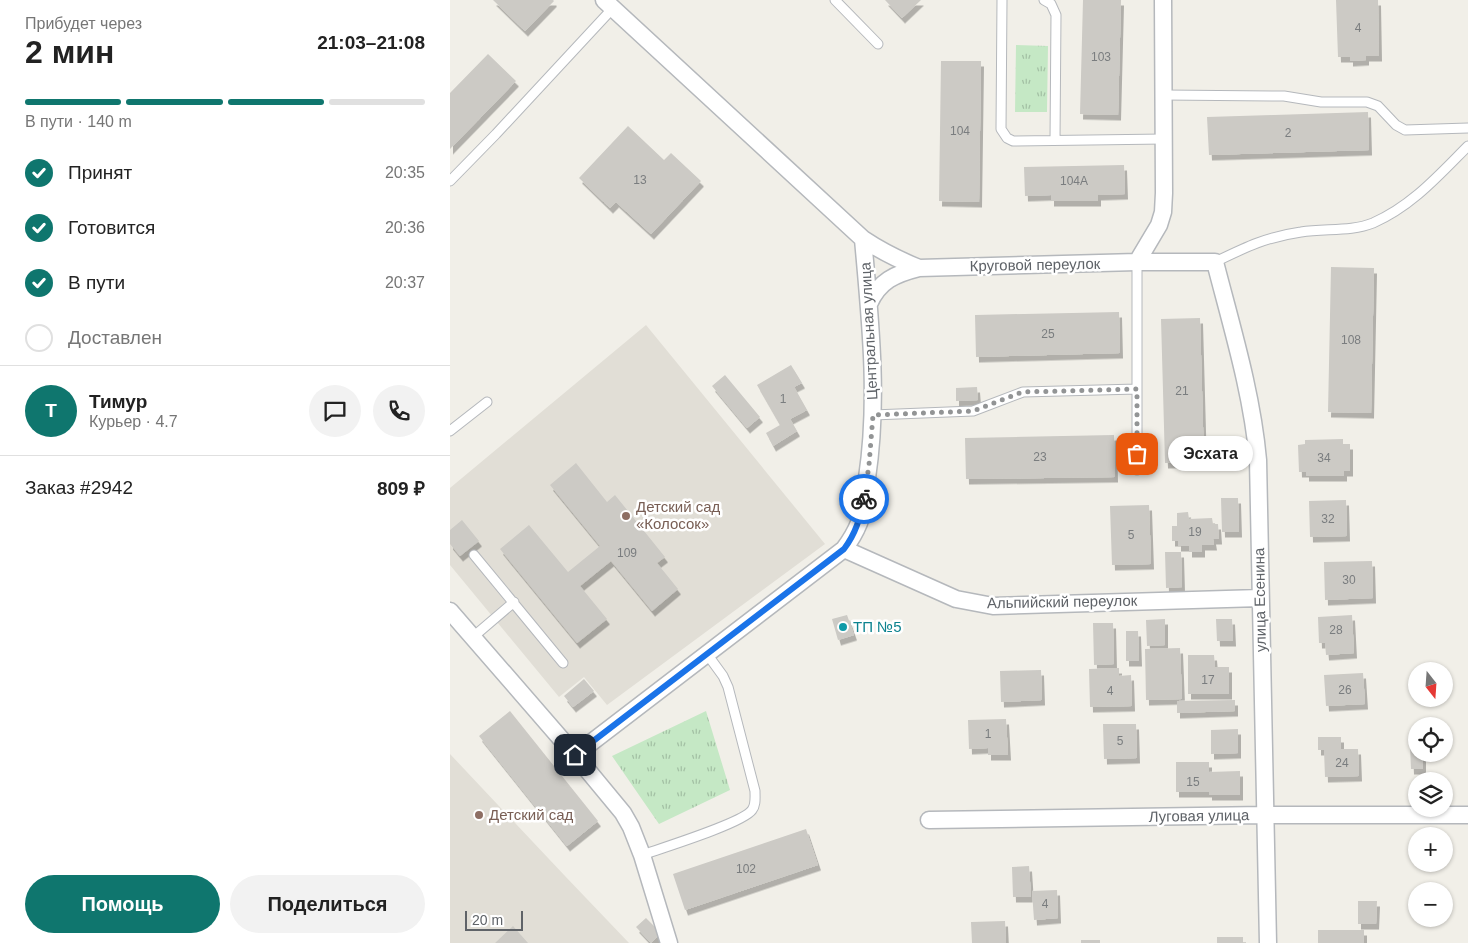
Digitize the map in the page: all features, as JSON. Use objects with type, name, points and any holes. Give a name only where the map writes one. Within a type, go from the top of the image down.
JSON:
[{"type":"street","points":[[1137,262],[1159,225],[1162,212],[1164,138],[1163,0]]},
{"type":"street","points":[[613,3],[864,239]]},
{"type":"street","name":"Круговой переулок","points":[[864,239],[882,252],[919,268],[1137,262],[1215,262]]},
{"type":"street","name":"Центральная улица","points":[[575,755],[844,549],[853,537],[860,521],[869,465],[873,415],[869,304],[864,239]]},
{"type":"street","name":"улица Есенина","points":[[1215,262],[1255,424],[1258,460],[1268,943]]},
{"type":"street","points":[[869,304],[874,293],[890,278],[919,268]]},
{"type":"street","name":"Альпийский переулок","points":[[844,549],[956,599],[993,606],[1260,598]]},
{"type":"street","points":[[450,611],[623,813],[631,827],[642,855],[669,943]]},
{"type":"street","name":"Луговая улица","points":[[930,820],[1264,815],[1468,816]]},
{"type":"lane","points":[[835,0],[878,44]]},
{"type":"lane","points":[[1002,0],[1001,129],[1007,138],[1014,141],[1164,138]]},
{"type":"lane","points":[[1044,0],[1051,4],[1056,15],[1055,140]]},
{"type":"lane","points":[[450,181],[496,134],[613,3]]},
{"type":"lane","points":[[1164,95],[1284,96],[1321,102],[1367,102],[1378,106],[1396,125],[1405,130],[1468,128]]},
{"type":"lane","points":[[1215,262],[1273,236],[1303,231],[1343,229],[1371,224],[1398,210],[1415,197],[1468,146]]},
{"type":"lane","points":[[1137,262],[1137,470]]},
{"type":"lane","points":[[873,415],[973,411],[1022,392],[1137,389]]},
{"type":"lane","points":[[450,431],[487,402]]},
{"type":"lane","points":[[474,555],[563,663]]},
{"type":"lane","points":[[473,637],[514,602]]},
{"type":"lane","points":[[642,855],[740,820],[754,809],[756,801],[755,792],[728,687],[724,676],[707,654]]},
{"type":"shaded area","name":"Детский сад «Колосок»","points":[[646,325],[825,544],[607,705],[584,677],[559,697],[450,565],[450,488]]},
{"type":"shaded area","name":"Детский сад","points":[[450,754],[565,876],[629,943],[450,943]]},
{"type":"green space","points":[[1016,45],[1048,46],[1047,112],[1015,112]]},
{"type":"green space","points":[[706,711],[730,790],[659,824],[612,756]]},
{"type":"building","points":[[493,0],[553,0],[554,1],[525,31]]},
{"type":"building","points":[[885,0],[921,0],[902,18]]},
{"type":"building","points":[[1083,0],[1121,0],[1118,115],[1080,114]]},
{"type":"building","points":[[1336,0],[1378,0],[1379,56],[1366,56],[1366,60],[1350,61],[1350,57],[1338,57]]},
{"type":"building","points":[[488,54],[516,81],[450,149],[450,93]]},
{"type":"building","points":[[941,61],[981,61],[979,202],[939,201]]},
{"type":"building","points":[[1368,112],[1369,150],[1209,155],[1207,117]]},
{"type":"building","points":[[628,126],[664,160],[671,153],[701,181],[651,234],[616,202],[610,208],[579,178]]},
{"type":"building","points":[[1124,165],[1125,194],[1098,195],[1098,201],[1051,201],[1051,195],[1025,196],[1024,167]]},
{"type":"building","points":[[1331,267],[1374,268],[1371,413],[1328,412]]},
{"type":"building","points":[[1119,312],[1120,353],[976,357],[975,315]]},
{"type":"building","points":[[1200,318],[1204,462],[1165,463],[1161,319]]},
{"type":"building","points":[[791,365],[802,383],[794,387],[807,410],[790,419],[797,431],[773,446],[766,433],[780,425],[757,385]]},
{"type":"building","points":[[725,375],[760,417],[747,428],[712,386]]},
{"type":"building","points":[[977,387],[978,400],[956,401],[956,388]]},
{"type":"building","points":[[1114,435],[1115,477],[966,479],[965,438]]},
{"type":"building","points":[[1343,439],[1343,444],[1350,444],[1350,471],[1344,471],[1344,476],[1306,476],[1306,472],[1299,472],[1298,445],[1305,444],[1305,440]]},
{"type":"building","points":[[576,463],[607,502],[615,495],[665,557],[657,563],[678,589],[652,611],[611,561],[580,586],[607,619],[577,643],[500,549],[529,525],[568,572],[600,546],[550,485]]},
{"type":"building","points":[[1221,498],[1238,498],[1239,532],[1222,532]]},
{"type":"building","points":[[1346,500],[1347,536],[1310,537],[1309,501]]},
{"type":"building","points":[[1149,505],[1151,564],[1112,565],[1110,506]]},
{"type":"building","points":[[1188,512],[1189,519],[1212,518],[1213,524],[1218,524],[1219,539],[1213,539],[1214,545],[1202,545],[1202,552],[1189,552],[1189,546],[1178,546],[1178,541],[1172,541],[1172,526],[1177,526],[1177,513]]},
{"type":"building","points":[[462,520],[479,541],[460,556],[450,544],[450,530]]},
{"type":"building","points":[[1165,552],[1181,552],[1182,587],[1166,588]]},
{"type":"building","points":[[1372,561],[1373,598],[1325,600],[1324,562]]},
{"type":"building","name":"ТП №5","points":[[847,615],[854,635],[838,640],[832,619]]},
{"type":"building","points":[[1352,615],[1354,653],[1326,655],[1325,643],[1319,643],[1318,617]]},
{"type":"building","points":[[1165,619],[1165,645],[1147,646],[1146,620]]},
{"type":"building","points":[[1216,619],[1232,619],[1233,641],[1217,641]]},
{"type":"building","points":[[1093,623],[1113,623],[1114,664],[1094,665]]},
{"type":"building","points":[[1126,631],[1138,631],[1139,661],[1126,661]]},
{"type":"building","points":[[1180,648],[1182,699],[1146,700],[1145,649]]},
{"type":"building","points":[[1188,655],[1214,655],[1215,667],[1229,667],[1229,694],[1188,694]]},
{"type":"building","points":[[1119,668],[1119,676],[1131,675],[1132,706],[1090,707],[1089,669]]},
{"type":"building","points":[[1041,670],[1042,700],[1001,702],[1000,671]]},
{"type":"building","points":[[1363,673],[1365,704],[1326,706],[1324,675]]},
{"type":"building","points":[[584,679],[594,691],[573,707],[564,696]]},
{"type":"building","points":[[1235,700],[1235,711],[1177,713],[1177,701]]},
{"type":"building","points":[[510,711],[598,821],[567,846],[479,736]]},
{"type":"building","points":[[1006,719],[1008,755],[988,755],[988,748],[969,749],[968,720]]},
{"type":"building","points":[[1103,724],[1136,724],[1137,758],[1104,759]]},
{"type":"building","points":[[1238,729],[1238,753],[1211,754],[1211,730]]},
{"type":"building","points":[[1318,737],[1341,737],[1341,749],[1358,749],[1359,776],[1325,777],[1324,750],[1318,750]]},
{"type":"building","points":[[1176,762],[1209,762],[1209,772],[1240,771],[1240,795],[1209,795],[1209,792],[1176,792]]},
{"type":"building","points":[[1411,762],[1423,762],[1423,769],[1411,769]]},
{"type":"building","points":[[806,829],[818,865],[685,910],[673,874]]},
{"type":"building","points":[[1029,866],[1031,897],[1013,897],[1012,867]]},
{"type":"building","points":[[1057,890],[1058,918],[1034,920],[1032,891]]},
{"type":"building","points":[[1358,901],[1377,901],[1376,924],[1358,924]]},
{"type":"building","points":[[646,918],[661,933],[651,943],[636,927]]},
{"type":"building","points":[[1005,921],[1006,943],[972,943],[971,922]]},
{"type":"building","points":[[513,926],[528,943],[495,943]]},
{"type":"building","points":[[1318,930],[1364,930],[1364,943],[1318,943]]},
{"type":"building","points":[[1217,937],[1243,937],[1243,943],[1217,943]]},
{"type":"building","points":[[1081,940],[1100,940],[1100,943],[1081,943]]},
{"type":"way so far","points":[[864,499],[873,415],[973,411],[1022,392],[1137,389],[1137,454]]},
{"type":"place","name":"Эсхата","points":[[1137,454]]},
{"type":"place","name":"Детский сад «Колосок»","points":[[626,516]]},
{"type":"place","name":"ТП №5","points":[[843,627]]},
{"type":"place","name":"Детский сад","points":[[479,815]]},
{"type":"route","points":[[575,755],[844,549],[853,537],[860,521],[864,499]]}]
